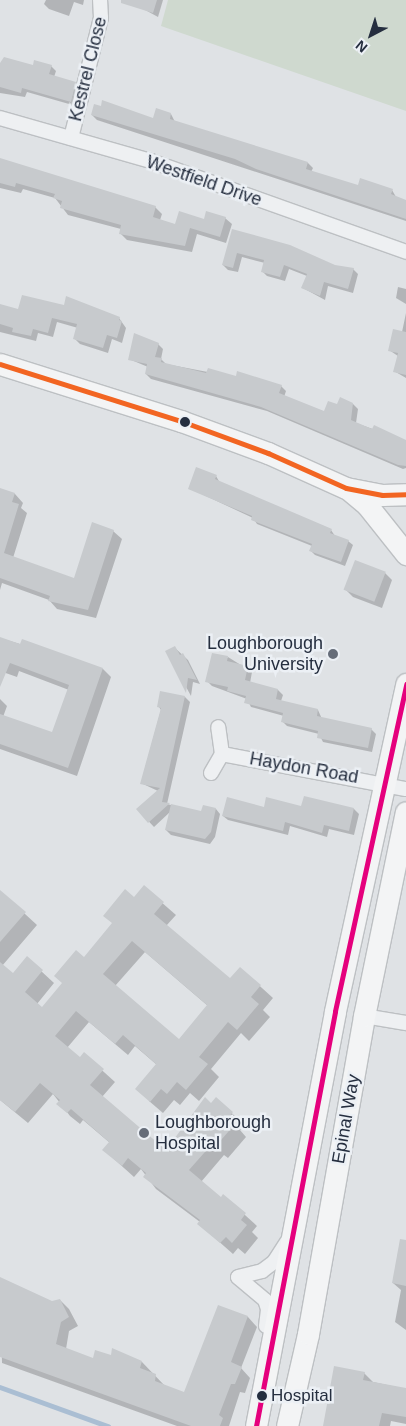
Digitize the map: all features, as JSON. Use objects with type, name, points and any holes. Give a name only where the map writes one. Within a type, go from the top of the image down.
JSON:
[{"type":"main road","points":[[0,364],[165,416],[268,454],[346,488],[382,495],[406,494]]},
{"type":"main road","points":[[346,488],[366,505],[406,554]]},
{"type":"main road","name":"Epinal Way","points":[[256,1426],[335,1011],[406,684]]},
{"type":"main road","name":"Epinal Way","points":[[287,1426],[308,1334],[364,1016],[406,812]]},
{"type":"main road","points":[[335,1011],[364,1016]]},
{"type":"street","name":"Kestrel Close","points":[[71,138],[101,18],[100,0]]},
{"type":"street","name":"Westfield Drive","points":[[0,118],[151,161],[406,252]]},
{"type":"street","points":[[210,773],[222,754],[218,727]]},
{"type":"street","name":"Haydon Road","points":[[222,754],[373,780],[384,785],[406,789]]},
{"type":"street","points":[[364,1016],[406,1023]]},
{"type":"street","points":[[264,1386],[262,1358],[268,1309],[258,1291],[238,1277],[262,1271],[274,1262],[292,1234]]},
{"type":"shaded area","points":[[168,0],[406,0],[406,111],[161,26]]},
{"type":"building","points":[[121,0],[157,0],[153,13],[121,3]]},
{"type":"building","points":[[4,57],[33,65],[34,60],[52,65],[49,74],[76,82],[71,102],[22,88],[21,93],[0,87],[0,63]]},
{"type":"building","points":[[102,100],[153,118],[156,108],[171,113],[170,119],[308,162],[306,169],[358,185],[360,178],[393,189],[391,194],[406,200],[406,219],[256,169],[235,159],[91,115],[94,104],[101,106]]},
{"type":"building","points":[[0,158],[156,206],[153,217],[175,224],[179,211],[204,219],[206,211],[226,217],[220,237],[190,228],[185,246],[119,234],[121,225],[60,208],[62,201],[53,198],[55,194],[16,183],[15,187],[0,183]]},
{"type":"building","points":[[232,229],[290,245],[335,265],[354,268],[348,289],[324,282],[320,296],[301,288],[307,274],[284,265],[280,277],[261,272],[264,260],[237,253],[233,268],[222,265]]},
{"type":"building","points":[[22,295],[64,305],[66,296],[120,317],[119,320],[122,321],[117,338],[107,335],[103,348],[73,339],[77,324],[52,318],[48,333],[33,329],[31,336],[12,332],[13,328],[0,324],[0,304],[18,309]]},
{"type":"building","points":[[393,329],[406,332],[406,375],[393,372],[398,353],[388,351]]},
{"type":"building","points":[[134,333],[159,343],[155,357],[162,358],[161,362],[206,373],[208,368],[236,376],[237,371],[282,385],[279,393],[324,411],[328,401],[337,404],[340,397],[353,403],[351,420],[372,429],[374,425],[406,440],[406,466],[398,465],[261,407],[145,374],[147,364],[128,360]]},
{"type":"building","points":[[196,467],[217,475],[215,479],[332,529],[330,533],[349,540],[341,562],[309,551],[312,544],[251,520],[252,516],[188,489]]},
{"type":"building","points":[[0,488],[15,493],[12,502],[19,504],[4,553],[74,578],[92,522],[114,530],[88,610],[48,601],[50,596],[0,578]]},
{"type":"building","points":[[355,560],[386,572],[374,602],[344,590]]},
{"type":"building","points":[[0,637],[20,644],[22,639],[103,668],[68,768],[0,744],[0,714],[52,732],[69,685],[10,663],[0,687]]},
{"type":"building","points":[[175,646],[180,655],[183,653],[197,680],[188,678],[186,693],[165,651]]},
{"type":"building","points":[[212,653],[228,656],[227,661],[248,666],[245,680],[278,689],[276,699],[318,709],[317,716],[372,728],[368,748],[317,738],[318,731],[281,722],[283,713],[244,703],[246,696],[227,691],[228,687],[205,682]]},
{"type":"building","points":[[160,691],[185,696],[162,802],[170,803],[148,823],[136,809],[160,788],[140,784],[161,708],[157,707]]},
{"type":"building","points":[[304,796],[354,808],[349,831],[324,825],[322,833],[285,822],[283,831],[222,816],[227,797],[264,807],[266,797],[301,806]]},
{"type":"building","points":[[171,804],[201,811],[203,805],[216,808],[211,832],[205,839],[165,830]]},
{"type":"building","points":[[144,885],[164,902],[154,914],[230,978],[240,967],[261,985],[251,997],[259,1004],[237,1030],[228,1022],[199,1057],[208,1064],[186,1090],[177,1082],[167,1094],[161,1089],[150,1102],[135,1089],[156,1064],[123,1035],[115,1044],[76,1011],[55,1036],[80,1057],[84,1052],[104,1069],[90,1085],[166,1150],[205,1097],[211,1103],[216,1097],[233,1112],[228,1118],[235,1124],[215,1147],[212,1144],[189,1170],[221,1197],[223,1194],[246,1213],[241,1220],[247,1225],[232,1243],[226,1237],[220,1243],[197,1224],[200,1220],[143,1177],[146,1173],[128,1158],[122,1166],[102,1150],[109,1142],[71,1109],[67,1113],[56,1104],[60,1100],[40,1083],[15,1112],[0,1100],[0,962],[13,973],[27,956],[43,970],[25,992],[42,1007],[62,983],[54,976],[76,950],[84,957],[112,923],[103,916],[125,889],[134,897]],"holes":[[[132,941],[207,1005],[179,1039],[103,974]]]},
{"type":"building","points":[[0,890],[26,912],[0,942]]},
{"type":"building","points":[[400,1239],[406,1240],[406,1286],[392,1283]]},
{"type":"building","points":[[0,1277],[52,1301],[60,1299],[69,1317],[61,1322],[56,1344],[93,1358],[95,1350],[111,1355],[112,1348],[142,1361],[140,1368],[156,1374],[155,1381],[184,1392],[218,1305],[248,1316],[231,1362],[242,1367],[235,1384],[231,1384],[219,1415],[223,1418],[220,1426],[191,1426],[0,1357]]},
{"type":"building","points":[[334,1366],[365,1372],[363,1380],[406,1388],[406,1417],[382,1413],[379,1426],[323,1426]]},
{"type":"waterway","points":[[0,1387],[108,1426]]},
{"type":"transit line","points":[[0,364],[181,421],[268,453],[346,488],[382,495],[406,494]]},
{"type":"transit line","points":[[256,1426],[335,1011],[406,684]]},
{"type":"place","name":"Loughborough University","points":[[333,654]]},
{"type":"place","name":"Loughborough Hospital","points":[[144,1133]]},
{"type":"place","name":"Hospital","points":[[262,1396]]}]
